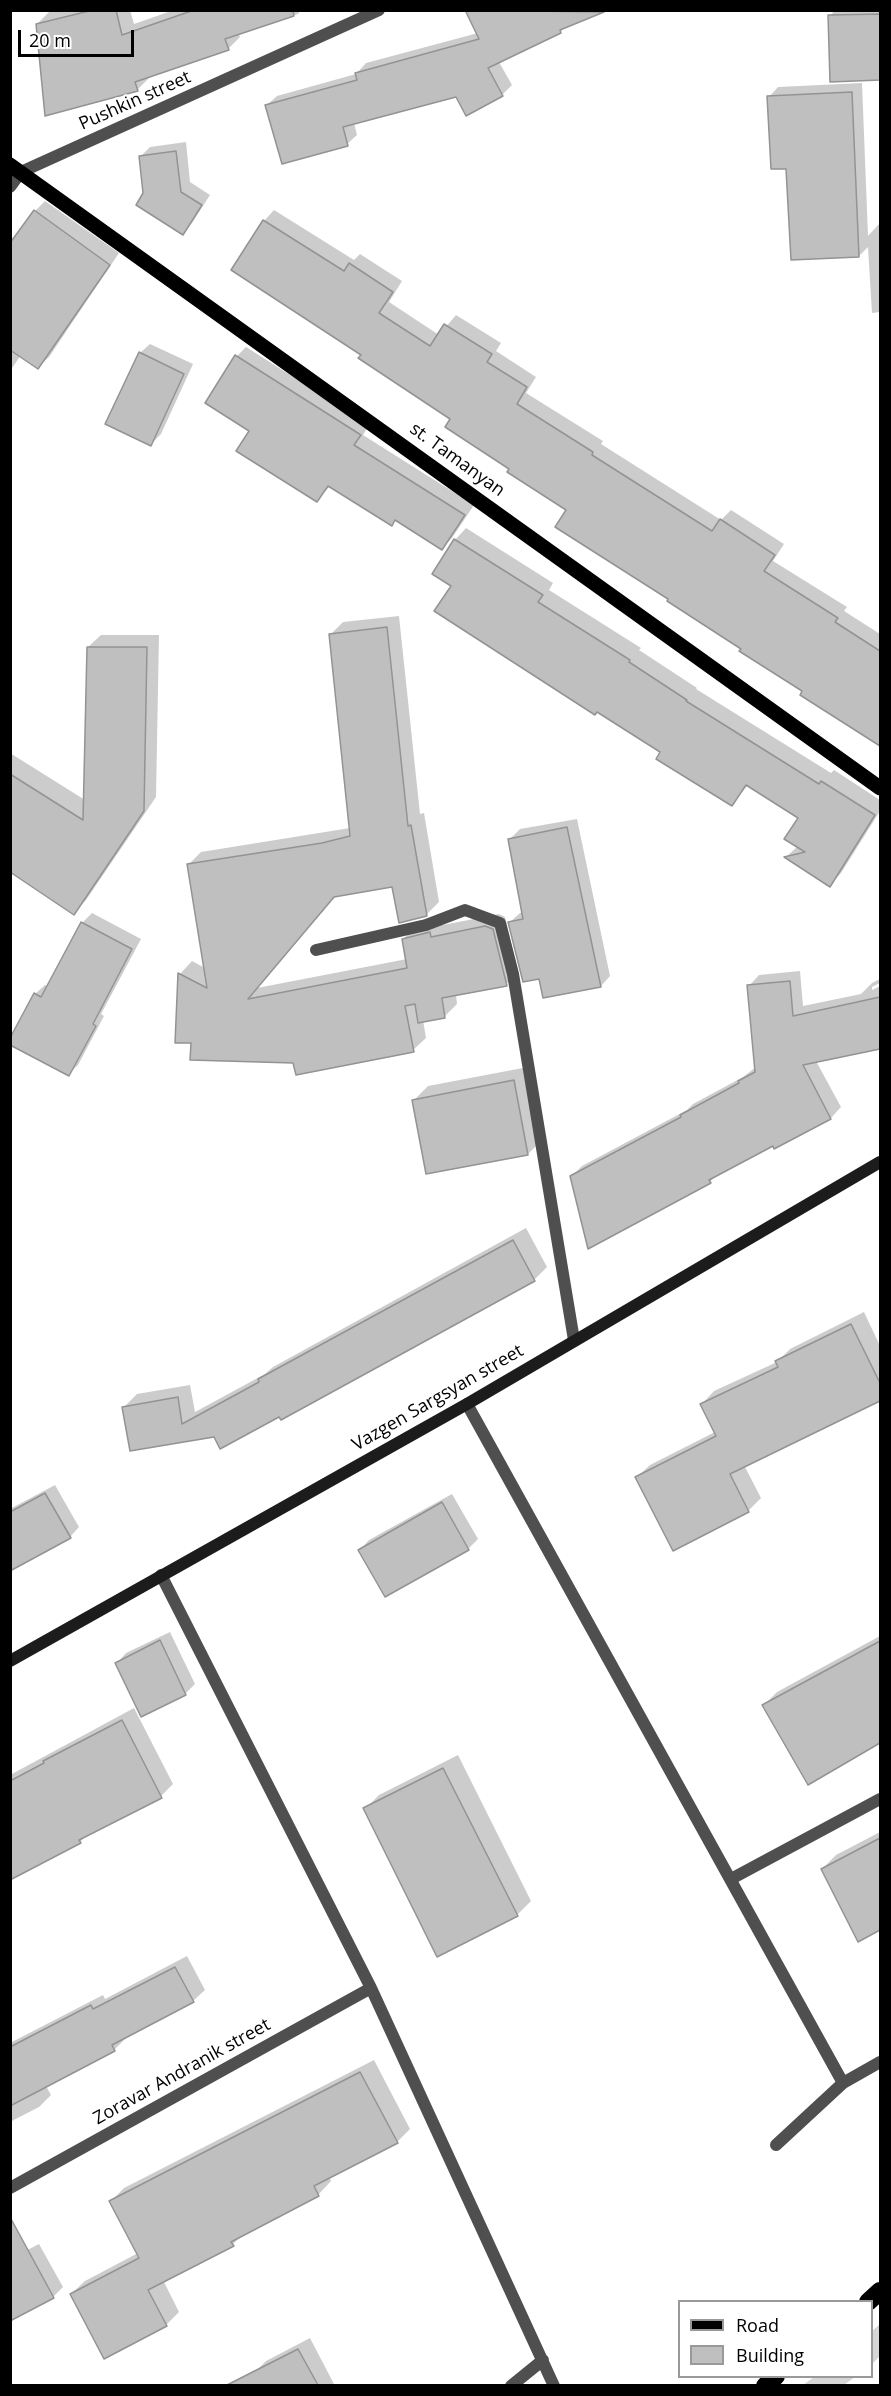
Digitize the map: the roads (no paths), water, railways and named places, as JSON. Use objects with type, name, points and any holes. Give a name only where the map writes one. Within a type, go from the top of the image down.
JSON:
[{"type":"main road","name":"st. Tamanyan","points":[[16,169],[880,788]]},
{"type":"street","name":"Pushkin street","points":[[10,187],[16,169],[379,10]]},
{"type":"street","points":[[316,950],[426,924],[465,910],[500,923],[513,974],[574,1340]]},
{"type":"street","name":"Vazgen Sargsyan street","points":[[10,1661],[467,1404],[880,1162]]},
{"type":"street","points":[[467,1404],[843,2082]]},
{"type":"street","points":[[161,1575],[371,1988],[554,2385]]},
{"type":"street","points":[[730,1879],[880,1799]]},
{"type":"street","name":"Zoravar Andranik street","points":[[10,2188],[371,1988]]},
{"type":"street","points":[[776,2145],[843,2082],[880,2062]]},
{"type":"street","points":[[511,2385],[543,2360]]}]
